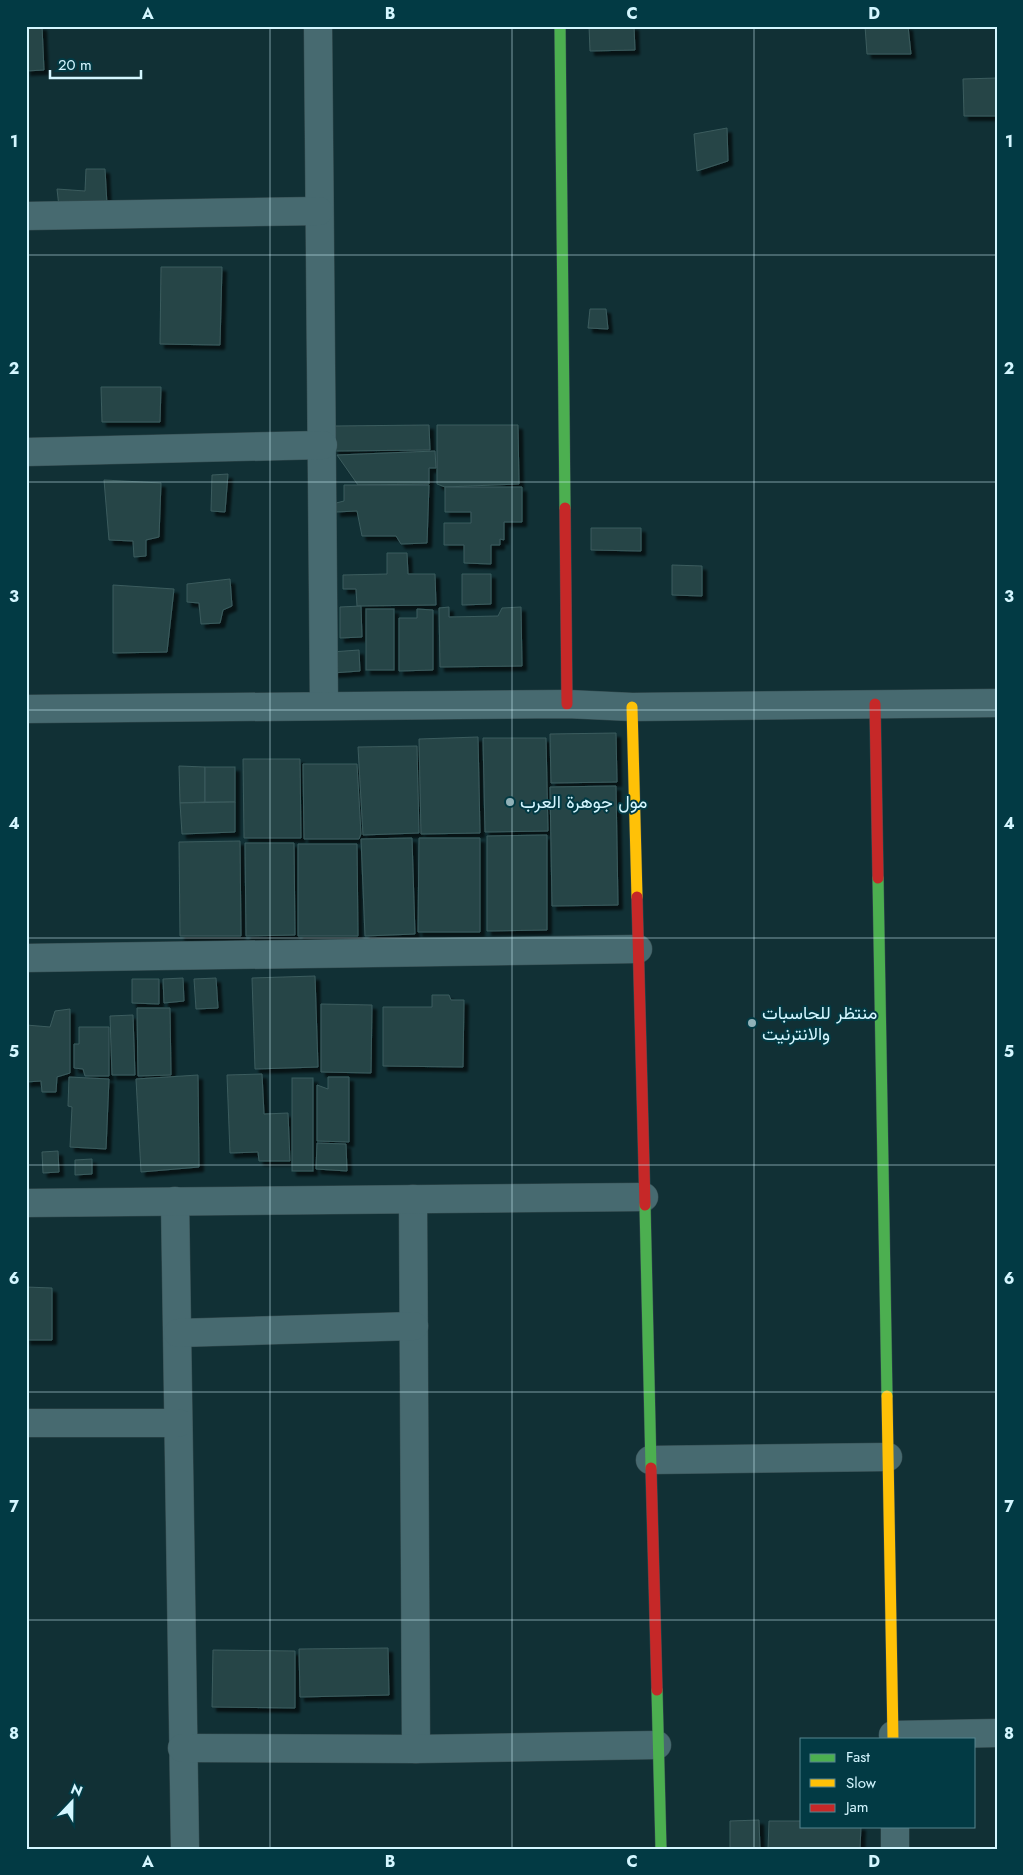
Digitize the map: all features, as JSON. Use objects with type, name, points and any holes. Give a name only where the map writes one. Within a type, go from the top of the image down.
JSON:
[{"type":"street","points":[[318,26],[324,705]]},
{"type":"street","points":[[560,26],[567,704]]},
{"type":"street","points":[[26,216],[319,211]]},
{"type":"street","points":[[26,452],[323,445]]},
{"type":"street","points":[[26,709],[324,705],[567,704],[632,707],[997,703]]},
{"type":"street","points":[[875,704],[893,1737],[997,1733]]},
{"type":"street","points":[[632,707],[660,1849]]},
{"type":"street","points":[[26,958],[638,949]]},
{"type":"street","points":[[26,1203],[644,1197]]},
{"type":"street","points":[[413,1199],[416,1748]]},
{"type":"street","points":[[175,1201],[185,1849]]},
{"type":"street","points":[[178,1333],[414,1326]]},
{"type":"street","points":[[26,1423],[178,1423]]},
{"type":"street","points":[[650,1460],[888,1457]]},
{"type":"street","points":[[182,1748],[657,1746]]},
{"type":"street","points":[[895,1828],[895,1849]]},
{"type":"building","points":[[26,26],[42,26],[44,70],[26,71]]},
{"type":"building","points":[[589,26],[634,26],[635,50],[590,51]]},
{"type":"building","points":[[865,26],[908,26],[911,54],[867,54]]},
{"type":"building","points":[[997,78],[997,116],[964,116],[963,79]]},
{"type":"building","points":[[727,128],[728,161],[697,171],[694,134]]},
{"type":"building","points":[[86,169],[105,169],[107,205],[59,207],[57,189],[85,191]]},
{"type":"building","points":[[161,267],[222,267],[220,345],[160,344]]},
{"type":"building","points":[[590,309],[606,309],[608,329],[588,328]]},
{"type":"building","points":[[101,387],[161,387],[160,422],[102,422]]},
{"type":"building","points":[[429,425],[430,450],[334,451],[334,426]]},
{"type":"building","points":[[437,425],[518,425],[519,484],[445,487],[437,484]]},
{"type":"building","points":[[435,451],[436,468],[429,468],[429,484],[358,485],[337,455]]},
{"type":"building","points":[[228,474],[225,512],[211,511],[212,475]]},
{"type":"building","points":[[104,480],[161,483],[159,537],[146,540],[146,556],[134,557],[133,541],[109,540]]},
{"type":"building","points":[[344,485],[429,485],[427,543],[401,544],[396,536],[362,536],[357,511],[336,512],[336,503],[344,501]]},
{"type":"building","points":[[445,487],[522,487],[522,522],[504,522],[504,540],[500,539],[500,545],[491,545],[491,564],[464,563],[464,545],[444,545],[444,523],[471,523],[471,512],[445,512]]},
{"type":"building","points":[[591,528],[641,528],[641,551],[591,550]]},
{"type":"building","points":[[387,553],[407,553],[408,574],[435,574],[436,605],[357,606],[356,589],[343,589],[343,575],[387,574]]},
{"type":"building","points":[[672,565],[702,566],[702,596],[672,595]]},
{"type":"building","points":[[462,574],[491,574],[491,604],[462,605]]},
{"type":"building","points":[[230,579],[232,606],[223,610],[220,623],[201,624],[199,603],[187,602],[187,584]]},
{"type":"building","points":[[113,585],[174,589],[167,652],[113,653]]},
{"type":"building","points":[[361,606],[362,637],[340,638],[340,607]]},
{"type":"building","points":[[449,607],[449,617],[498,616],[502,608],[521,607],[522,666],[440,667],[439,608]]},
{"type":"building","points":[[366,609],[394,609],[394,670],[366,670]]},
{"type":"building","points":[[417,609],[433,610],[433,670],[399,671],[399,618],[417,618]]},
{"type":"building","points":[[359,650],[360,671],[332,673],[331,652]]},
{"type":"building","points":[[616,733],[617,782],[551,783],[550,734]]},
{"type":"building","points":[[478,737],[480,833],[421,834],[419,739]]},
{"type":"building","points":[[483,738],[546,738],[548,831],[485,832]]},
{"type":"building","points":[[417,746],[419,833],[363,835],[358,747]]},
{"type":"building","points":[[243,759],[300,759],[301,838],[244,838]]},
{"type":"building","points":[[303,764],[357,764],[361,834],[359,839],[304,839]]},
{"type":"building","points":[[179,766],[205,767],[205,802],[180,803]]},
{"type":"building","points":[[205,767],[235,767],[235,802],[205,802]]},
{"type":"building","points":[[616,786],[618,905],[552,906],[550,787]]},
{"type":"building","points":[[235,802],[235,832],[182,834],[180,803]]},
{"type":"building","points":[[547,835],[547,930],[487,931],[487,836]]},
{"type":"building","points":[[412,838],[415,934],[365,936],[361,839]]},
{"type":"building","points":[[419,838],[480,838],[480,932],[418,932]]},
{"type":"building","points":[[240,841],[241,936],[180,936],[179,842]]},
{"type":"building","points":[[245,843],[294,843],[295,935],[246,936]]},
{"type":"building","points":[[298,844],[357,844],[358,936],[298,936]]},
{"type":"building","points":[[315,976],[318,1067],[255,1069],[252,978]]},
{"type":"building","points":[[183,978],[184,1001],[164,1003],[163,979]]},
{"type":"building","points":[[216,978],[218,1008],[196,1009],[194,979]]},
{"type":"building","points":[[132,979],[159,979],[159,1004],[132,1003]]},
{"type":"building","points":[[432,995],[449,995],[451,1000],[464,1000],[463,1067],[383,1066],[383,1007],[432,1007]]},
{"type":"building","points":[[321,1004],[372,1005],[371,1073],[321,1072]]},
{"type":"building","points":[[137,1008],[170,1008],[171,1075],[138,1076]]},
{"type":"building","points":[[70,1009],[70,1073],[57,1077],[56,1092],[42,1092],[41,1081],[26,1082],[26,1025],[50,1027],[55,1011]]},
{"type":"building","points":[[133,1015],[135,1075],[112,1075],[110,1016]]},
{"type":"building","points":[[79,1027],[109,1027],[109,1076],[85,1076],[83,1069],[74,1068],[74,1044],[79,1044]]},
{"type":"building","points":[[262,1074],[264,1114],[288,1113],[290,1161],[259,1161],[258,1152],[230,1153],[227,1075]]},
{"type":"building","points":[[198,1075],[199,1167],[141,1172],[136,1079]]},
{"type":"building","points":[[69,1077],[109,1079],[106,1149],[70,1147],[72,1107],[68,1106]]},
{"type":"building","points":[[328,1077],[349,1077],[349,1142],[317,1141],[317,1085],[328,1089]]},
{"type":"building","points":[[292,1078],[313,1078],[313,1171],[292,1171]]},
{"type":"building","points":[[317,1143],[346,1144],[347,1171],[316,1169]]},
{"type":"building","points":[[58,1151],[59,1172],[43,1173],[42,1152]]},
{"type":"building","points":[[92,1159],[92,1174],[75,1175],[75,1160]]},
{"type":"building","points":[[26,1287],[52,1288],[52,1340],[26,1340]]},
{"type":"building","points":[[388,1648],[389,1695],[300,1697],[299,1649]]},
{"type":"building","points":[[213,1650],[295,1651],[295,1708],[212,1707]]},
{"type":"building","points":[[759,1820],[760,1849],[730,1849],[730,1821]]},
{"type":"building","points":[[769,1821],[800,1821],[800,1828],[861,1828],[860,1849],[768,1849]]},
{"type":"traffic: fast","points":[[560,26],[565,508]]},
{"type":"traffic: fast","points":[[878,878],[887,1396]]},
{"type":"traffic: fast","points":[[645,1205],[651,1468]]},
{"type":"traffic: fast","points":[[657,1690],[661,1849]]},
{"type":"traffic: slow","points":[[632,707],[637,897]]},
{"type":"traffic: slow","points":[[887,1396],[893,1738]]},
{"type":"traffic: jam","points":[[565,508],[567,704]]},
{"type":"traffic: jam","points":[[875,704],[878,878]]},
{"type":"traffic: jam","points":[[637,897],[645,1205]]},
{"type":"traffic: jam","points":[[651,1468],[657,1690]]},
{"type":"place","name":"مول جوهرة العرب","points":[[510,802]]},
{"type":"place","name":"منتظر للحاسبات والانترنيت","points":[[752,1023]]}]
